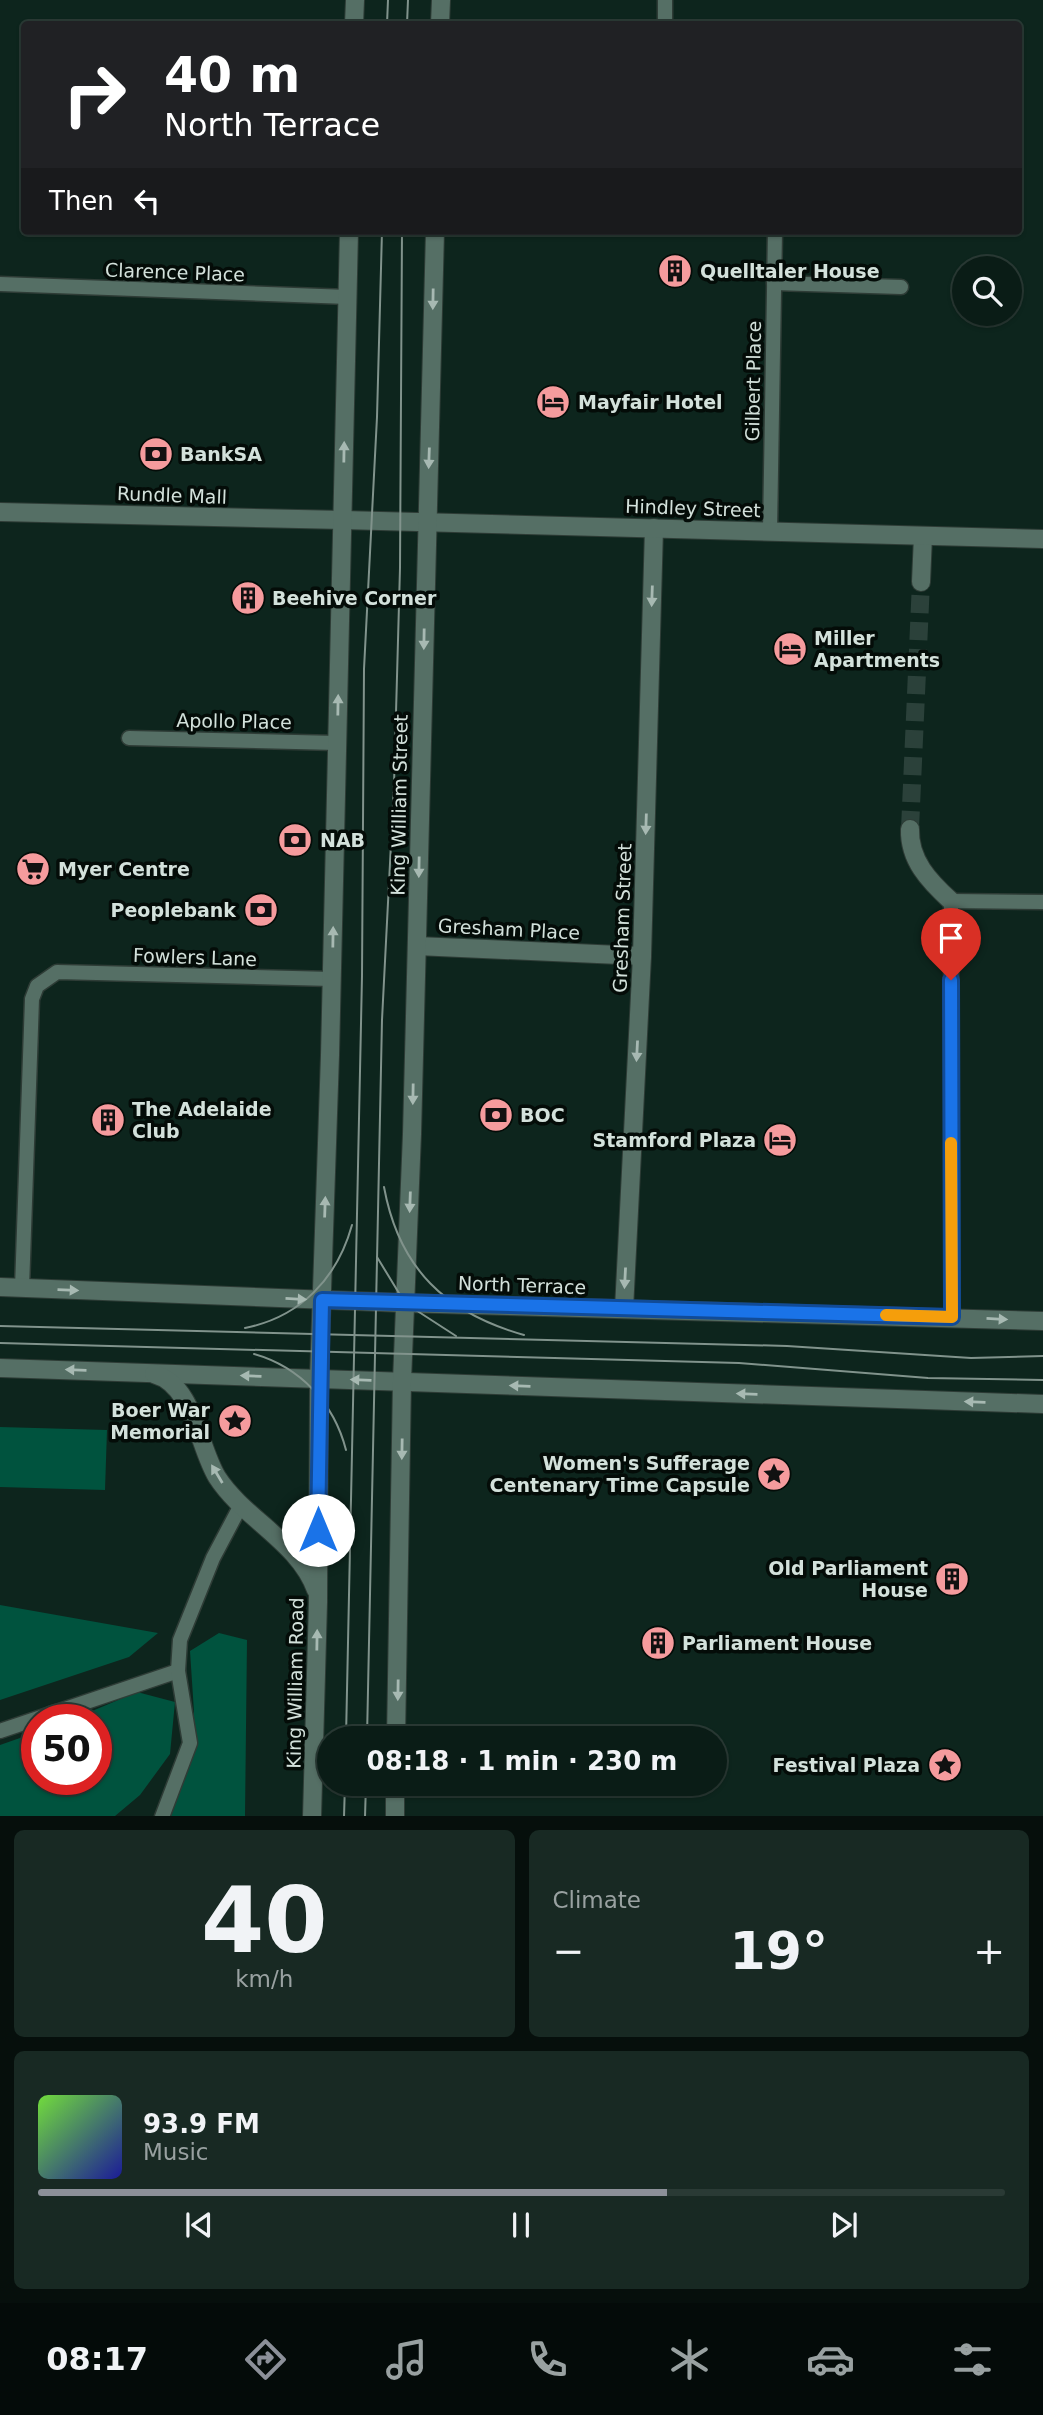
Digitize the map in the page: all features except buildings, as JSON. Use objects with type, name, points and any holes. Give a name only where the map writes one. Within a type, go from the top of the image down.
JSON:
[{"type":"main road","points":[[354,21],[355,0]]},
{"type":"main road","points":[[440,21],[441,0]]},
{"type":"main road","points":[[322,1300],[349,235]]},
{"type":"main road","name":"King William Street","points":[[402,1381],[417,946],[435,235]]},
{"type":"main road","name":"Rundle Mall","points":[[0,512],[342,520]]},
{"type":"main road","name":"Hindley Street","points":[[342,520],[1043,539]]},
{"type":"main road","name":"Gresham Street","points":[[624,1309],[642,956],[654,528]]},
{"type":"main road","points":[[920,582],[923,536]]},
{"type":"main road","points":[[910,829],[909,842],[925,878],[951,901]]},
{"type":"main road","name":"Gresham Place","points":[[417,946],[642,956]]},
{"type":"main road","name":"North Terrace","points":[[0,1287],[406,1303],[1043,1321]]},
{"type":"main road","name":"King William Road","points":[[312,1816],[322,1300]]},
{"type":"main road","points":[[0,1368],[1043,1404]]},
{"type":"main road","points":[[144,1372],[165,1378],[176,1388],[188,1409],[213,1470],[241,1505],[302,1564],[312,1581],[318,1602]]},
{"type":"main road","points":[[397,1726],[402,1381]]},
{"type":"main road","points":[[395,1796],[395,1816]]},
{"type":"lane","points":[[665,0],[665,21]]},
{"type":"lane","name":"Gilbert Place","points":[[770,531],[775,235]]},
{"type":"lane","points":[[774,283],[901,287]]},
{"type":"lane","name":"Clarence Place","points":[[0,284],[348,298]]},
{"type":"lane","name":"Apollo Place","points":[[129,738],[337,743]]},
{"type":"lane","points":[[952,1317],[951,901],[1043,902]]},
{"type":"lane","name":"Fowlers Lane","points":[[22,1288],[32,999],[37,985],[57,972],[332,979]]},
{"type":"lane","points":[[162,1816],[190,1743],[178,1671],[180,1640],[213,1558],[241,1505]]},
{"type":"lane","points":[[0,1731],[178,1671]]},
{"type":"green space","points":[[0,1427],[107,1430],[105,1490],[0,1487]]},
{"type":"green space","points":[[0,1605],[158,1633],[129,1657],[0,1700]]},
{"type":"green space","points":[[219,1633],[247,1640],[245,1816],[167,1816],[194,1712],[190,1651]]},
{"type":"green space","points":[[137,1692],[175,1702],[170,1754],[140,1795],[115,1816],[0,1816],[0,1745],[21,1738],[21,1795],[112,1795],[112,1704],[109,1704]]},
{"type":"tunnel","points":[[910,829],[921,582]]},
{"type":"tram line","points":[[387,21],[388,0]]},
{"type":"tram line","points":[[407,21],[408,0]]},
{"type":"tram line","points":[[346,1726],[362,976],[364,669],[377,417],[382,235]]},
{"type":"tram line","points":[[367,1726],[382,1020],[394,785],[400,568],[402,235]]},
{"type":"tram line","points":[[384,1187],[401,1242],[430,1284],[471,1314],[524,1335]]},
{"type":"tram line","points":[[245,1328],[283,1315],[314,1293],[337,1262],[352,1225]]},
{"type":"tram line","points":[[377,1257],[405,1303],[456,1336]]},
{"type":"tram line","points":[[0,1326],[787,1346],[971,1358],[1043,1356]]},
{"type":"tram line","points":[[0,1343],[739,1363],[928,1378],[1043,1380]]},
{"type":"tram line","points":[[254,1354],[286,1368],[313,1389],[333,1417],[346,1450]]},
{"type":"tram line","points":[[344,1816],[345,1796]]},
{"type":"tram line","points":[[365,1816],[366,1796]]},
{"type":"slow traffic","points":[[886,1315],[952,1317],[951,1143]]},
{"type":"place","name":"Quelltaler House","points":[[675,271]]},
{"type":"place","name":"Mayfair Hotel","points":[[553,402]]},
{"type":"place","name":"BankSA","points":[[156,454]]},
{"type":"place","name":"Beehive Corner","points":[[248,598]]},
{"type":"place","name":"Miller Apartments","points":[[790,649]]},
{"type":"place","name":"NAB","points":[[295,840]]},
{"type":"place","name":"Myer Centre","points":[[33,869]]},
{"type":"place","name":"Peoplebank","points":[[261,910]]},
{"type":"place","name":"BOC","points":[[496,1115]]},
{"type":"place","name":"The Adelaide Club","points":[[108,1120]]},
{"type":"place","name":"Stamford Plaza","points":[[780,1140]]},
{"type":"place","name":"Boer War Memorial","points":[[235,1421]]},
{"type":"place","name":"Women's Sufferage Centenary Time Capsule","points":[[774,1474]]},
{"type":"place","name":"Old Parliament House","points":[[952,1579]]},
{"type":"place","name":"Parliament House","points":[[658,1643]]},
{"type":"place","name":"Festival Plaza","points":[[945,1765]]},
{"type":"route","points":[[318,1530],[322,1300],[952,1317],[951,980]]}]
